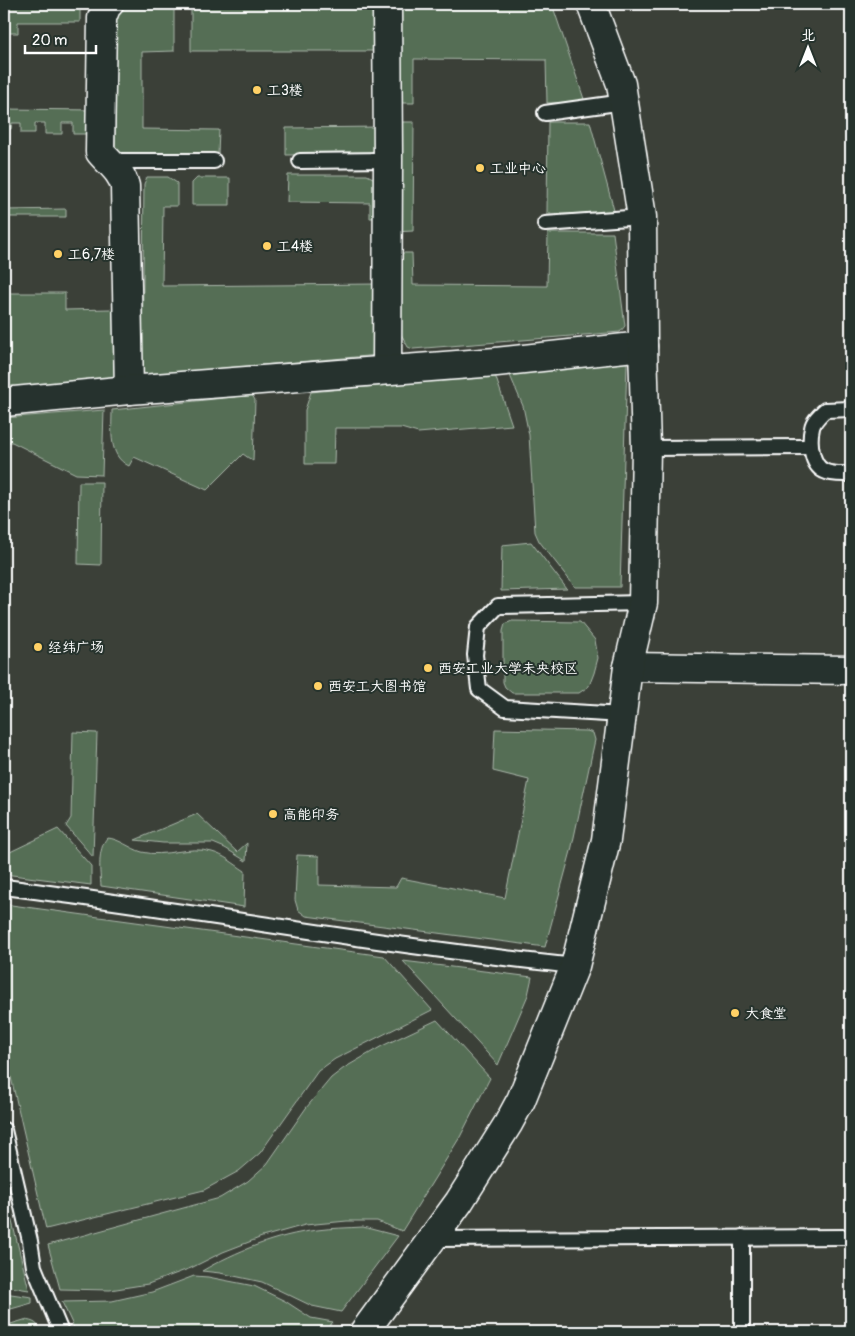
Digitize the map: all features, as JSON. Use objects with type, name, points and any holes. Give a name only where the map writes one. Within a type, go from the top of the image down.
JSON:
[{"type":"street","points":[[109,4],[102,18],[100,152],[108,162],[117,168],[126,186],[129,390]]},
{"type":"street","points":[[387,4],[387,370]]},
{"type":"street","points":[[364,1332],[433,1239],[475,1178],[521,1100],[575,966],[606,840],[628,667],[644,604],[646,448],[642,217],[621,84],[591,4]]},
{"type":"street","points":[[4,402],[129,390],[496,362],[643,346]]},
{"type":"street","points":[[628,667],[851,670]]},
{"type":"lane","points":[[545,113],[624,102]]},
{"type":"lane","points":[[300,161],[388,160]]},
{"type":"lane","points":[[108,162],[214,161]]},
{"type":"lane","points":[[545,224],[642,217]]},
{"type":"lane","points":[[851,409],[825,410],[815,420],[812,429],[814,462],[824,471],[851,474]]},
{"type":"lane","points":[[646,448],[812,447]]},
{"type":"lane","points":[[623,714],[506,708],[479,690],[475,655],[478,627],[498,606],[644,604]]},
{"type":"lane","points":[[4,887],[95,898],[391,943],[575,966]]},
{"type":"lane","points":[[4,1130],[30,1241],[34,1267],[60,1332]]},
{"type":"lane","points":[[742,1237],[742,1332]]},
{"type":"lane","points":[[433,1239],[851,1237]]},
{"type":"shaded area","name":"西安工业大学未央校区","points":[[4,4],[851,4],[851,1332],[4,1332]]},
{"type":"green space","points":[[4,4],[80,4],[80,22],[18,22],[18,33],[4,33]]},
{"type":"green space","points":[[126,4],[174,4],[174,51],[142,52],[142,129],[219,130],[218,155],[125,156],[116,152],[116,19],[121,7]]},
{"type":"green space","points":[[194,4],[367,4],[380,19],[380,51],[191,51],[191,11]]},
{"type":"green space","points":[[400,4],[552,4],[585,102],[547,103],[546,60],[414,59],[414,103],[392,103]]},
{"type":"green space","points":[[4,109],[95,110],[95,134],[73,134],[73,123],[62,123],[62,134],[45,134],[45,123],[35,123],[35,133],[21,133],[21,123],[12,123],[11,129],[4,129]]},
{"type":"green space","points":[[393,122],[414,122],[413,231],[392,232]]},
{"type":"green space","points":[[548,122],[590,122],[615,214],[547,214]]},
{"type":"green space","points":[[381,127],[379,145],[374,150],[364,154],[286,155],[286,128]]},
{"type":"green space","points":[[288,175],[367,175],[375,179],[380,218],[370,218],[370,203],[287,202]]},
{"type":"green space","points":[[147,177],[168,177],[177,183],[177,206],[163,206],[162,286],[379,284],[379,355],[144,375],[142,371],[144,184]]},
{"type":"green space","points":[[197,178],[230,178],[230,205],[192,205],[192,183]]},
{"type":"green space","points":[[66,209],[66,217],[4,217],[4,210]]},
{"type":"green space","points":[[548,233],[613,233],[625,326],[620,332],[413,349],[408,347],[399,330],[394,253],[412,253],[413,285],[547,286]]},
{"type":"green space","points":[[4,293],[65,293],[65,310],[110,309],[117,313],[121,378],[4,389]]},
{"type":"green space","points":[[627,361],[620,587],[575,587],[539,541],[535,532],[529,435],[523,406],[509,373]]},
{"type":"green space","points":[[495,375],[512,425],[418,433],[401,428],[335,428],[334,464],[305,464],[305,410],[311,392]]},
{"type":"green space","points":[[252,395],[255,400],[253,461],[243,454],[207,490],[134,457],[129,466],[122,462],[114,449],[112,410]]},
{"type":"green space","points":[[104,410],[102,475],[76,474],[12,442],[4,442],[4,418]]},
{"type":"green space","points":[[79,482],[102,482],[101,565],[78,564]]},
{"type":"green space","points":[[531,542],[567,589],[501,591],[502,545]]},
{"type":"green space","points":[[512,621],[580,622],[595,640],[598,658],[589,686],[579,693],[512,693],[505,687],[503,682],[503,631],[505,624]]},
{"type":"green space","points":[[495,729],[587,731],[593,733],[595,740],[571,851],[545,947],[306,916],[298,910],[295,900],[297,855],[319,856],[319,885],[396,887],[401,878],[505,898],[529,780],[493,771]]},
{"type":"green space","points":[[73,732],[97,733],[93,857],[66,826],[71,818]]},
{"type":"green space","points":[[197,814],[237,852],[247,843],[246,861],[213,843],[163,843],[135,840]]},
{"type":"green space","points":[[58,829],[91,866],[91,885],[4,874],[4,852],[10,852]]},
{"type":"green space","points":[[107,838],[142,852],[159,854],[203,850],[221,855],[245,871],[244,907],[101,886],[100,855]]},
{"type":"green space","points":[[4,904],[384,956],[432,1010],[335,1059],[318,1071],[260,1153],[239,1171],[204,1190],[46,1229],[4,1047]]},
{"type":"green space","points":[[403,961],[532,977],[528,995],[498,1065]]},
{"type":"green space","points":[[437,1020],[490,1078],[460,1137],[402,1231],[377,1221],[347,1221],[305,1225],[262,1237],[223,1252],[191,1268],[148,1284],[110,1290],[60,1289],[48,1245],[220,1198],[248,1181],[267,1164],[306,1108],[331,1078],[344,1068],[382,1046]]},
{"type":"green space","points":[[4,1189],[29,1290],[4,1286]]},
{"type":"green space","points":[[363,1227],[398,1236],[341,1312],[312,1306],[262,1282],[202,1271],[229,1257],[272,1240],[323,1229]]},
{"type":"green space","points":[[194,1276],[254,1286],[285,1301],[311,1318],[333,1322],[324,1332],[76,1332],[62,1302],[112,1301],[152,1292]]},
{"type":"green space","points":[[4,1293],[32,1297],[32,1303],[4,1311]]},
{"type":"green space","points":[[24,1320],[35,1323],[41,1332],[4,1332],[4,1326]]},
{"type":"place","name":"工3楼","points":[[257,90]]},
{"type":"place","name":"工业中心","points":[[480,168]]},
{"type":"place","name":"工4楼","points":[[267,246]]},
{"type":"place","name":"工6,7楼","points":[[58,254]]},
{"type":"place","name":"经纬广场","points":[[38,647]]},
{"type":"place","name":"西安工业大学未央校区","points":[[428,668]]},
{"type":"place","name":"西安工大图书馆","points":[[318,686]]},
{"type":"place","name":"高能印务","points":[[273,814]]},
{"type":"place","name":"大食堂","points":[[735,1013]]}]
